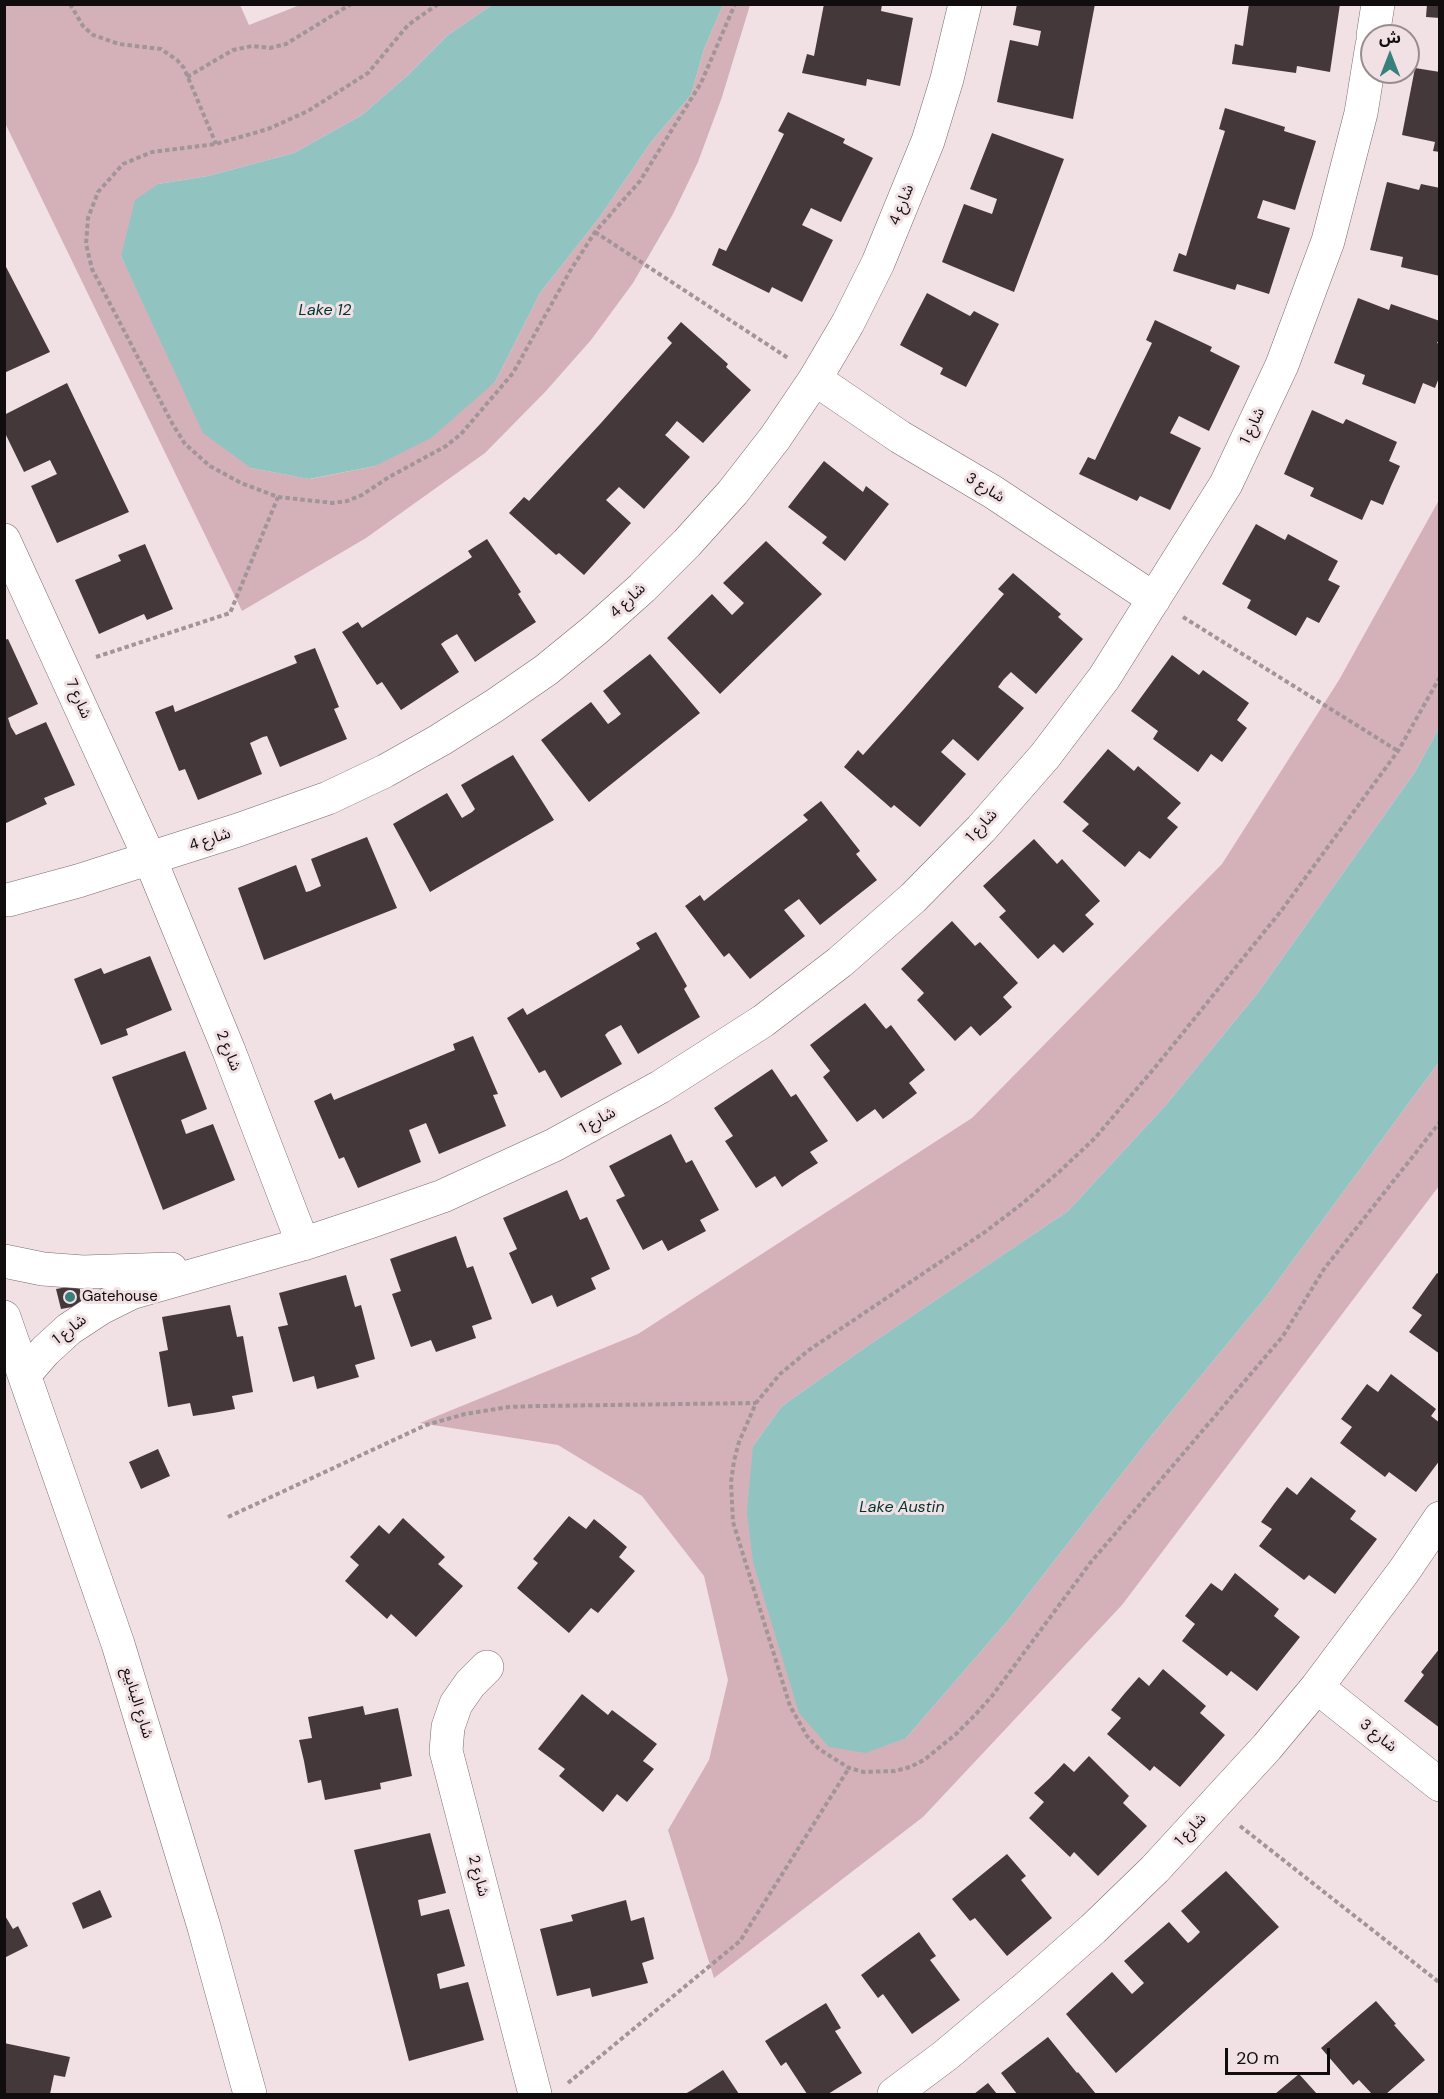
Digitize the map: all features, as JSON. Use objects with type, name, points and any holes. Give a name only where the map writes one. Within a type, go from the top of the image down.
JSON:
[{"type":"street","name":"شارع 4","points":[[8,900],[150,859],[328,798],[375,775],[441,740],[546,670],[642,588],[687,543],[740,483],[775,438],[848,323],[878,263],[928,141],[947,79],[965,4]]},
{"type":"street","points":[[1375,24],[1378,4]]},
{"type":"street","name":"شارع 1","points":[[25,1374],[69,1329],[101,1308],[131,1293],[303,1244],[443,1196],[554,1145],[660,1087],[763,1021],[840,962],[897,912],[981,829],[1045,756],[1104,678],[1226,484],[1282,365],[1328,241],[1361,113],[1366,84]]},
{"type":"street","name":"شارع 3","points":[[815,378],[900,436],[993,492],[1154,599]]},
{"type":"street","name":"شارع 7","points":[[4,540],[150,859]]},
{"type":"street","name":"شارع 2","points":[[150,859],[229,1051],[303,1244]]},
{"type":"street","name":"شارع 1","points":[[4,1261],[43,1269],[98,1272],[226,1267]]},
{"type":"street","name":"شارع الينابيع","points":[[4,1317],[118,1644],[163,1785],[250,2094]]},
{"type":"street","name":"شارع 1","points":[[894,2094],[955,2048],[1093,1929],[1155,1869],[1267,1747],[1317,1687],[1404,1571],[1440,1518]]},
{"type":"street","name":"شارع 2","points":[[488,1667],[470,1684],[456,1704],[448,1727],[446,1751],[549,2091]]},
{"type":"street","name":"شارع 3","points":[[1317,1687],[1440,1785]]},
{"type":"path","points":[[70,4],[83,26],[93,35],[113,42],[161,49],[177,60],[184,68],[216,144]]},
{"type":"path","points":[[187,77],[233,50],[252,46],[270,48],[286,44],[351,4]]},
{"type":"path","points":[[438,4],[408,25],[368,73],[308,111],[268,129],[216,144],[152,152],[123,165],[98,192],[88,218],[87,244],[92,269],[185,444],[210,465],[241,483],[278,497],[333,503],[348,501],[446,446],[461,434],[513,373],[570,271],[595,232],[640,181],[702,83],[735,4]]},
{"type":"path","points":[[595,232],[815,378]]},
{"type":"path","points":[[64,668],[230,613],[278,497]]},
{"type":"path","points":[[1154,599],[1398,751]]},
{"type":"path","points":[[1440,677],[1398,751],[1274,920],[1095,1138],[1053,1178],[992,1227],[809,1350],[780,1374],[756,1403],[739,1442],[734,1461],[730,1482],[733,1522],[793,1713],[807,1736],[819,1749],[849,1768],[864,1772],[880,1773],[910,1767],[936,1751],[975,1715],[1091,1562],[1283,1336],[1324,1269],[1440,1122]]},
{"type":"path","points":[[228,1516],[426,1425],[465,1414],[509,1407],[756,1403]]},
{"type":"path","points":[[549,2091],[740,1941],[849,1768]]},
{"type":"path","points":[[1214,1805],[1440,1983]]},
{"type":"shaded area","points":[[5,5],[240,5],[249,25],[300,5],[492,5],[448,35],[408,75],[362,115],[294,153],[208,176],[158,184],[121,256],[162,341],[251,468],[310,479],[375,466],[495,382],[540,293],[599,218],[651,142],[691,95],[704,49],[723,5],[750,5],[722,97],[698,162],[673,214],[633,283],[591,340],[546,391],[485,453],[366,538],[242,611],[5,123]]},
{"type":"shaded area","points":[[1439,500],[1439,728],[1415,772],[1257,994],[1165,1106],[1068,1211],[782,1406],[753,1446],[906,1738],[1009,1619],[1152,1435],[1265,1298],[1439,1062],[1439,1186],[1122,1605],[923,1817],[714,1978],[668,1830],[709,1760],[728,1680],[704,1576],[642,1496],[558,1445],[420,1423],[638,1334],[972,1118],[1222,864],[1339,680]]},
{"type":"water","name":"Lake 12","points":[[492,5],[723,5],[704,49],[691,95],[651,142],[599,218],[540,293],[495,382],[431,438],[375,466],[309,479],[251,468],[203,433],[121,256],[135,200],[158,184],[208,176],[294,153],[362,115],[408,75],[448,35]]},
{"type":"water","name":"Lake Austin","points":[[1439,728],[1439,1062],[1265,1298],[1152,1435],[1009,1619],[906,1738],[866,1753],[829,1747],[799,1713],[753,1562],[747,1512],[753,1446],[782,1406],[1068,1211],[1165,1106],[1257,994],[1415,772]]},
{"type":"building","points":[[824,4],[882,4],[881,11],[913,18],[900,86],[867,79],[866,86],[802,73],[807,54],[814,56]]},
{"type":"building","points":[[1017,4],[1095,4],[1073,119],[997,102],[1010,40],[1038,46],[1041,31],[1013,25]]},
{"type":"building","points":[[1249,4],[1340,4],[1330,72],[1297,66],[1296,73],[1232,64],[1235,44],[1243,46]]},
{"type":"building","points":[[1427,4],[1440,4],[1440,18],[1426,17]]},
{"type":"building","points":[[1420,69],[1440,72],[1440,152],[1433,151],[1435,142],[1402,135],[1412,84],[1420,84]]},
{"type":"building","points":[[1225,108],[1285,127],[1284,131],[1316,141],[1295,210],[1263,200],[1257,218],[1290,228],[1269,294],[1237,284],[1235,290],[1173,271],[1179,253],[1186,256],[1225,131],[1219,129]]},
{"type":"building","points":[[788,112],[845,139],[843,143],[873,158],[841,222],[811,208],[802,225],[833,240],[802,302],[772,287],[769,293],[712,265],[719,248],[726,251],[784,134],[778,131]]},
{"type":"building","points":[[992,133],[1064,159],[1014,292],[942,262],[964,204],[992,214],[997,199],[970,189]]},
{"type":"building","points":[[1387,182],[1419,190],[1421,184],[1440,188],[1440,276],[1401,267],[1403,257],[1370,250]]},
{"type":"building","points":[[4,263],[50,352],[4,373]]},
{"type":"building","points":[[927,293],[970,316],[974,311],[999,324],[966,387],[940,374],[943,368],[900,345]]},
{"type":"building","points":[[1358,298],[1389,310],[1391,304],[1440,321],[1440,338],[1437,343],[1440,344],[1440,375],[1435,388],[1423,383],[1415,404],[1362,384],[1365,375],[1334,363]]},
{"type":"building","points":[[1155,320],[1212,347],[1210,351],[1240,366],[1209,431],[1179,416],[1170,433],[1201,448],[1170,510],[1140,496],[1137,501],[1079,474],[1088,457],[1095,460],[1152,343],[1146,340]]},
{"type":"building","points":[[681,322],[728,364],[726,367],[751,390],[703,443],[677,421],[665,435],[690,457],[644,509],[619,487],[606,500],[631,523],[584,575],[559,553],[556,555],[509,513],[524,497],[529,501],[601,423],[672,343],[667,338]]},
{"type":"building","points":[[67,383],[129,512],[57,543],[31,486],[57,474],[50,460],[24,472],[4,431],[4,415]]},
{"type":"building","points":[[1312,410],[1343,424],[1346,419],[1397,442],[1389,461],[1400,466],[1383,505],[1371,500],[1362,520],[1310,496],[1314,488],[1284,474]]},
{"type":"building","points":[[824,461],[863,492],[866,486],[889,504],[845,561],[822,543],[827,537],[788,507]]},
{"type":"building","points":[[1256,524],[1285,540],[1288,534],[1338,561],[1328,580],[1340,586],[1319,623],[1307,617],[1296,636],[1247,608],[1251,600],[1222,584]]},
{"type":"building","points":[[487,539],[521,592],[518,594],[536,622],[475,662],[457,634],[445,641],[441,644],[459,672],[401,710],[382,682],[377,685],[342,632],[358,622],[362,628],[472,557],[468,551]]},
{"type":"building","points":[[766,541],[822,594],[720,694],[667,638],[712,594],[732,615],[744,603],[723,583]]},
{"type":"building","points":[[145,544],[173,609],[147,620],[144,614],[99,634],[75,580],[121,561],[118,555]]},
{"type":"building","points":[[1013,573],[1061,614],[1058,617],[1083,639],[1036,694],[1011,672],[1004,679],[998,687],[1024,708],[978,761],[953,739],[941,752],[966,774],[920,827],[894,805],[891,808],[844,767],[858,750],[863,755],[904,709],[1004,594],[998,589]]},
{"type":"building","points":[[8,639],[38,704],[8,718],[11,727],[16,735],[46,722],[75,785],[44,798],[47,804],[4,824],[4,640]]},
{"type":"building","points":[[315,648],[339,707],[334,709],[347,739],[280,767],[267,736],[263,737],[250,743],[262,774],[198,800],[185,769],[179,771],[155,712],[173,705],[175,712],[297,663],[294,656]]},
{"type":"building","points":[[650,654],[700,713],[589,802],[541,740],[591,702],[608,724],[615,719],[621,714],[603,691]]},
{"type":"building","points":[[1172,655],[1199,675],[1203,670],[1249,703],[1237,720],[1247,728],[1222,762],[1211,754],[1198,772],[1153,739],[1158,731],[1131,711]]},
{"type":"building","points":[[1108,749],[1134,771],[1138,766],[1181,803],[1167,818],[1178,827],[1150,859],[1139,851],[1125,867],[1082,831],[1089,824],[1063,802]]},
{"type":"building","points":[[513,755],[554,820],[430,892],[393,824],[447,793],[462,818],[475,809],[461,785]]},
{"type":"building","points":[[821,801],[860,851],[856,854],[877,880],[820,925],[799,899],[784,910],[805,936],[750,979],[729,953],[724,957],[685,906],[700,895],[704,901],[808,820],[803,815]]},
{"type":"building","points":[[367,837],[397,908],[264,960],[238,888],[296,865],[306,892],[310,891],[321,886],[311,859]]},
{"type":"building","points":[[1034,839],[1057,864],[1062,859],[1100,901],[1085,915],[1094,924],[1078,939],[1063,953],[1054,944],[1038,959],[999,917],[1006,911],[983,886]]},
{"type":"building","points":[[952,921],[975,946],[980,942],[1018,983],[1003,997],[1012,1007],[996,1022],[980,1036],[971,1026],[955,1041],[917,1000],[924,993],[901,969]]},
{"type":"building","points":[[656,932],[687,986],[684,989],[700,1017],[638,1054],[621,1025],[608,1032],[605,1035],[622,1064],[561,1098],[545,1070],[539,1073],[507,1018],[523,1008],[527,1015],[640,949],[636,943]]},
{"type":"building","points":[[150,956],[172,1010],[126,1029],[128,1035],[101,1045],[74,979],[101,968],[104,974]]},
{"type":"building","points":[[865,1003],[886,1029],[891,1025],[925,1070],[909,1083],[917,1093],[883,1119],[875,1109],[857,1122],[823,1077],[830,1071],[810,1045]]},
{"type":"building","points":[[473,1036],[498,1094],[493,1095],[506,1126],[439,1154],[426,1123],[409,1130],[421,1162],[358,1188],[344,1157],[339,1159],[314,1101],[331,1093],[334,1100],[455,1050],[453,1044]]},
{"type":"building","points":[[185,1051],[207,1109],[181,1120],[186,1134],[213,1124],[235,1180],[163,1210],[112,1077]]},
{"type":"building","points":[[772,1069],[791,1097],[796,1094],[828,1141],[810,1152],[818,1163],[782,1187],[775,1176],[756,1188],[725,1141],[733,1136],[714,1108]]},
{"type":"building","points":[[671,1134],[686,1163],[692,1160],[719,1210],[700,1220],[706,1231],[668,1251],[662,1240],[643,1250],[616,1200],[625,1196],[609,1166]]},
{"type":"building","points":[[567,1190],[580,1220],[587,1217],[610,1269],[591,1278],[596,1289],[557,1307],[552,1295],[532,1304],[509,1253],[517,1249],[503,1218]]},
{"type":"building","points":[[456,1236],[467,1268],[473,1266],[492,1319],[472,1326],[476,1338],[436,1352],[431,1340],[411,1347],[392,1294],[401,1291],[390,1259]]},
{"type":"building","points":[[1437,1273],[1440,1275],[1440,1354],[1409,1332],[1422,1315],[1412,1308]]},
{"type":"building","points":[[346,1275],[355,1307],[361,1305],[375,1359],[355,1365],[359,1377],[317,1389],[314,1376],[293,1382],[278,1327],[288,1325],[279,1293]]},
{"type":"building","name":"Gatehouse","points":[[79,1285],[83,1305],[61,1309],[56,1289]]},
{"type":"building","points":[[230,1305],[237,1337],[243,1336],[253,1392],[232,1396],[235,1409],[213,1413],[193,1416],[190,1403],[168,1407],[159,1352],[168,1350],[162,1317]]},
{"type":"building","points":[[1391,1374],[1436,1409],[1431,1416],[1440,1423],[1440,1460],[1416,1492],[1389,1472],[1385,1477],[1340,1443],[1352,1427],[1341,1419],[1367,1384],[1378,1392]]},
{"type":"building","points":[[158,1449],[170,1476],[141,1489],[129,1462]]},
{"type":"building","points":[[1311,1477],[1356,1511],[1350,1519],[1377,1539],[1335,1594],[1309,1575],[1304,1580],[1259,1546],[1272,1529],[1261,1522],[1274,1504],[1287,1487],[1297,1495]]},
{"type":"building","points":[[569,1516],[586,1529],[594,1519],[611,1533],[627,1547],[619,1557],[635,1571],[598,1613],[591,1608],[569,1633],[517,1588],[538,1563],[533,1559]]},
{"type":"building","points":[[403,1518],[445,1557],[438,1564],[463,1586],[416,1637],[391,1614],[387,1619],[345,1581],[359,1565],[350,1557],[379,1525],[389,1534]]},
{"type":"building","points":[[1235,1573],[1279,1609],[1274,1616],[1300,1637],[1257,1691],[1231,1671],[1227,1676],[1182,1641],[1195,1624],[1185,1616],[1211,1583],[1222,1591]]},
{"type":"building","points":[[1440,1648],[1440,1728],[1404,1701],[1424,1675],[1421,1672]]},
{"type":"building","points":[[1163,1669],[1206,1706],[1200,1713],[1225,1735],[1180,1787],[1154,1766],[1150,1771],[1107,1734],[1121,1718],[1111,1710],[1125,1693],[1139,1677],[1149,1686]]},
{"type":"building","points":[[582,1694],[608,1715],[612,1710],[657,1744],[643,1761],[654,1769],[627,1802],[617,1794],[603,1812],[559,1776],[565,1769],[538,1749]]},
{"type":"building","points":[[363,1706],[365,1715],[398,1708],[412,1776],[380,1783],[381,1789],[325,1800],[321,1780],[308,1783],[299,1740],[312,1738],[308,1717]]},
{"type":"building","points":[[1089,1756],[1129,1796],[1123,1803],[1147,1826],[1098,1876],[1074,1852],[1070,1857],[1029,1818],[1044,1802],[1034,1793],[1064,1763],[1074,1772]]},
{"type":"building","points":[[430,1833],[446,1893],[418,1900],[421,1916],[449,1909],[465,1966],[437,1974],[440,1989],[468,1982],[484,2040],[409,2061],[354,1850]]},
{"type":"building","points":[[1007,1854],[1026,1876],[1021,1880],[1052,1918],[1007,1956],[975,1918],[970,1921],[952,1899]]},
{"type":"building","points":[[1226,1871],[1279,1927],[1116,2073],[1066,2014],[1112,1972],[1132,1994],[1144,1983],[1124,1961],[1169,1922],[1188,1943],[1191,1941],[1200,1932],[1181,1911]]},
{"type":"building","points":[[100,1890],[112,1917],[83,1929],[72,1903]]},
{"type":"building","points":[[626,1900],[631,1921],[644,1917],[654,1959],[642,1963],[648,1983],[592,1997],[590,1988],[557,1996],[540,1929],[573,1921],[571,1915]]},
{"type":"building","points":[[4,1914],[13,1929],[18,1926],[28,1946],[4,1958]]},
{"type":"building","points":[[919,1932],[936,1956],[930,1960],[960,2000],[912,2034],[883,1994],[878,1998],[861,1975]]},
{"type":"building","points":[[1376,2001],[1425,2060],[1386,2094],[1372,2094],[1359,2080],[1353,2085],[1321,2048]]},
{"type":"building","points":[[826,2003],[841,2028],[835,2031],[862,2073],[828,2094],[807,2094],[786,2062],[781,2066],[765,2041]]},
{"type":"building","points":[[1048,2037],[1096,2094],[1017,2094],[1001,2073]]},
{"type":"building","points":[[4,2043],[70,2057],[65,2077],[54,2075],[50,2094],[4,2094]]},
{"type":"building","points":[[723,2070],[739,2094],[685,2094],[692,2090]]},
{"type":"building","points":[[1299,2074],[1317,2094],[1275,2094]]},
{"type":"building","points":[[988,2083],[997,2094],[974,2094]]},
{"type":"place","name":"Gatehouse","points":[[70,1297]]}]
